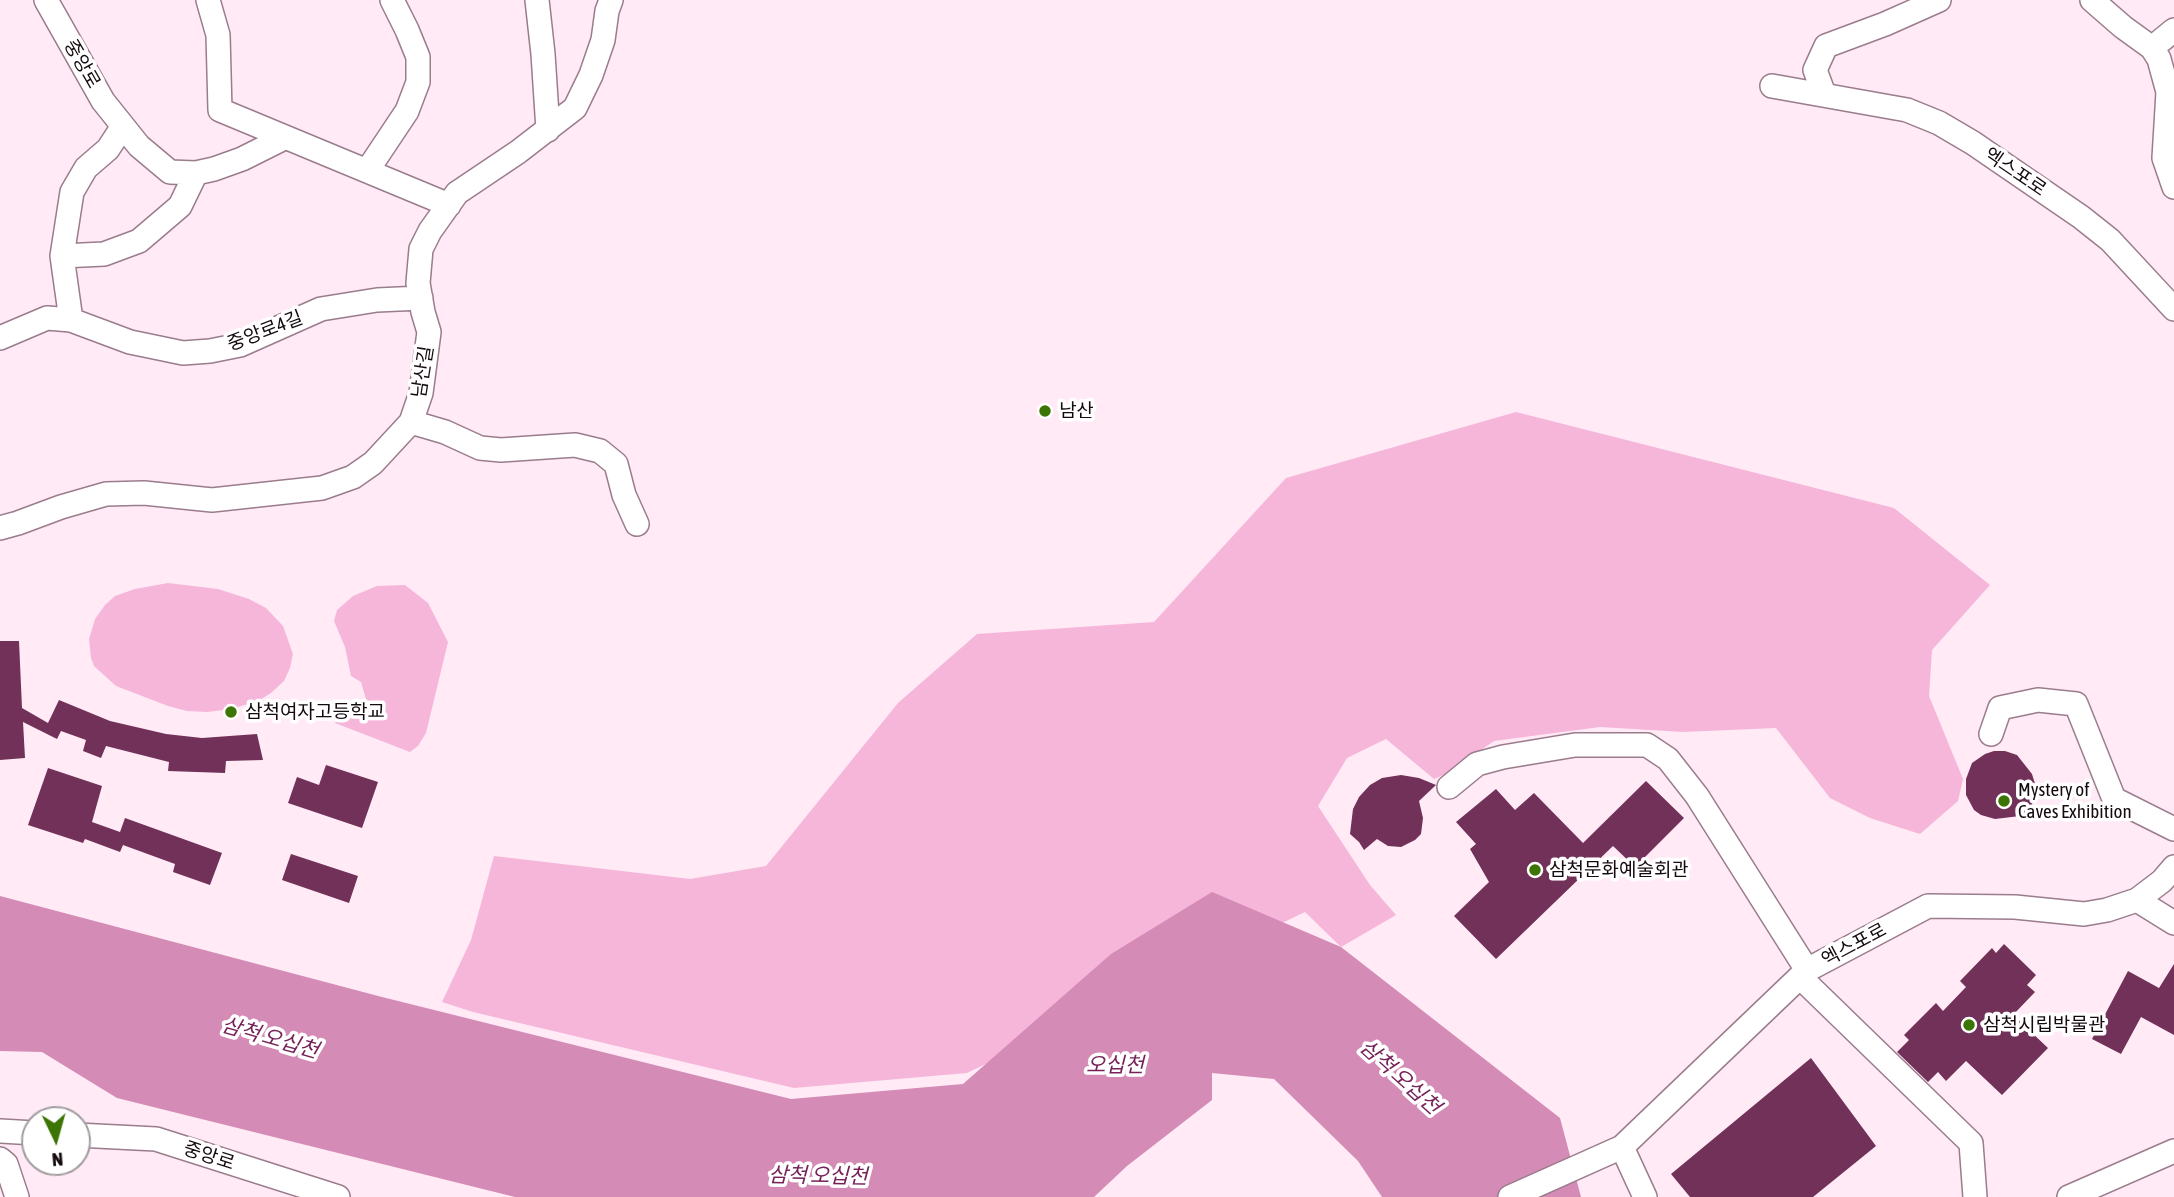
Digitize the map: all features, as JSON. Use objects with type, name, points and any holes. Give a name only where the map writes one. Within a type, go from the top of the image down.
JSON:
[{"type":"street","name":"중앙로","points":[[46,0],[103,101],[123,126]]},
{"type":"street","points":[[208,0],[218,35],[220,110],[449,205]]},
{"type":"street","points":[[367,171],[407,111],[418,82],[418,57],[392,0]]},
{"type":"street","points":[[537,0],[548,130]]},
{"type":"street","name":"남산길","points":[[0,527],[106,494],[144,493],[212,500],[322,488],[353,477],[373,463],[411,422],[421,393],[429,332],[418,283],[421,249],[457,193],[518,152],[575,108],[591,75],[603,40],[611,0]]},
{"type":"street","points":[[1824,94],[1815,70],[1826,46],[1939,0]]},
{"type":"street","points":[[2092,0],[2152,48],[2159,59],[2168,92],[2164,158],[2174,187]]},
{"type":"street","points":[[2152,48],[2174,30]]},
{"type":"street","name":"엑스포로","points":[[1772,86],[1907,110],[1940,123],[2081,217],[2110,240],[2174,309]]},
{"type":"street","points":[[71,320],[62,256],[72,192],[86,168],[108,149],[123,126],[139,146],[170,172],[196,173],[214,169],[242,159],[284,138]]},
{"type":"street","points":[[62,256],[104,254],[139,241],[180,206],[196,173]]},
{"type":"street","name":"중앙로4길","points":[[0,338],[47,318],[71,320],[130,342],[183,353],[240,345],[321,309],[377,300],[421,298]]},
{"type":"street","points":[[411,422],[445,432],[480,448],[501,450],[575,445],[600,451],[616,464],[624,495],[637,524]]},
{"type":"street","points":[[1991,734],[2000,708],[2038,700],[2076,704],[2114,799],[2174,829]]},
{"type":"street","points":[[1449,787],[1477,764],[1575,745],[1647,745],[1668,759],[1697,796],[1804,973],[1971,1143],[1975,1197]]},
{"type":"street","name":"엑스포로","points":[[1510,1197],[1622,1147],[1804,973],[1928,906],[2015,906],[2084,914],[2137,900],[2174,867]]},
{"type":"street","points":[[2137,900],[2174,923]]},
{"type":"street","points":[[0,1131],[21,1132]]},
{"type":"street","name":"중앙로","points":[[91,1136],[156,1139],[338,1197]]},
{"type":"street","points":[[1622,1147],[1645,1197]]},
{"type":"street","points":[[2068,1197],[2174,1151]]},
{"type":"street","points":[[0,1159],[6,1164],[17,1197]]},
{"type":"shaded area","points":[[1516,412],[1894,508],[1990,585],[1932,650],[1929,696],[1963,779],[1958,801],[1920,834],[1870,818],[1830,798],[1776,728],[1683,732],[1600,727],[1494,741],[1446,774],[1434,779],[1386,739],[1347,758],[1318,806],[1370,885],[1396,915],[1341,947],[1305,912],[967,1073],[794,1088],[473,1012],[442,1002],[471,940],[494,856],[690,879],[766,866],[898,703],[977,634],[1154,622],[1286,478]]},
{"type":"shaded area","points":[[168,583],[218,589],[249,599],[266,608],[283,626],[293,654],[284,681],[258,701],[231,709],[207,712],[168,706],[116,686],[94,666],[91,658],[89,639],[95,619],[115,596]]},
{"type":"shaded area","points":[[405,585],[428,603],[448,642],[426,733],[418,746],[410,752],[335,723],[346,702],[366,699],[361,682],[351,676],[345,647],[334,621],[337,610],[353,596],[377,586]]},
{"type":"water","name":"오십천","points":[[1212,892],[1341,947],[1560,1118],[1581,1197],[1382,1197],[1358,1161],[1274,1079],[1212,1073],[1212,1100],[1127,1166],[1094,1197],[515,1197],[117,1098],[42,1052],[0,1051],[0,896],[382,997],[791,1099],[963,1084],[1111,954]]},
{"type":"building","points":[[0,641],[19,641],[22,708],[48,723],[59,700],[110,721],[166,734],[202,738],[257,734],[263,760],[226,761],[225,773],[168,771],[169,762],[106,746],[101,758],[83,751],[86,740],[61,731],[57,739],[23,722],[25,758],[0,760]]},
{"type":"building","points":[[1994,751],[2017,755],[2032,774],[2036,787],[2034,799],[2030,810],[2020,816],[1995,819],[1981,815],[1974,810],[1966,795],[1966,779],[1972,763]]},
{"type":"building","points":[[326,765],[378,782],[362,828],[288,803],[297,777],[319,785]]},
{"type":"building","points":[[48,768],[102,786],[92,822],[120,832],[125,818],[222,853],[210,885],[173,872],[175,864],[123,845],[120,852],[85,839],[83,843],[28,825]]},
{"type":"building","points":[[1401,775],[1436,785],[1419,801],[1423,818],[1421,834],[1401,847],[1388,846],[1377,839],[1364,850],[1350,834],[1353,809],[1370,785],[1382,778]]},
{"type":"building","name":"삼척문화예술회관","points":[[1646,781],[1684,818],[1635,867],[1613,846],[1496,959],[1454,916],[1489,882],[1470,849],[1476,844],[1456,822],[1496,789],[1515,810],[1534,793],[1583,843]]},
{"type":"building","points":[[291,854],[358,876],[349,903],[282,880]]},
{"type":"building","name":"삼척시립박물관","points":[[2004,944],[2036,975],[2027,985],[2035,992],[2013,1015],[2048,1048],[2002,1095],[1966,1061],[1946,1081],[1938,1072],[1928,1082],[1897,1052],[1909,1040],[1904,1035],[1936,1003],[1943,1011],[1966,987],[1960,981],[1992,948],[1996,953]]},
{"type":"building","points":[[2174,964],[2174,1035],[2141,1017],[2121,1054],[2092,1039],[2128,971],[2159,988]]},
{"type":"building","points":[[1811,1058],[1876,1146],[1813,1197],[1690,1197],[1671,1174]]},
{"type":"place","name":"남산","points":[[1045,411]]},
{"type":"place","name":"삼척여자고등학교","points":[[231,712]]},
{"type":"place","name":"Mystery of Caves Exhibition","points":[[2004,801]]},
{"type":"place","name":"삼척문화예술회관","points":[[1535,870]]},
{"type":"place","name":"삼척시립박물관","points":[[1969,1025]]},
{"type":"water label","name":"삼척 오십천","points":[[270,1038]]},
{"type":"water label","name":"삼척 오십천","points":[[1400,1077]]},
{"type":"water label","name":"삼척 오십천","points":[[818,1176]]}]
